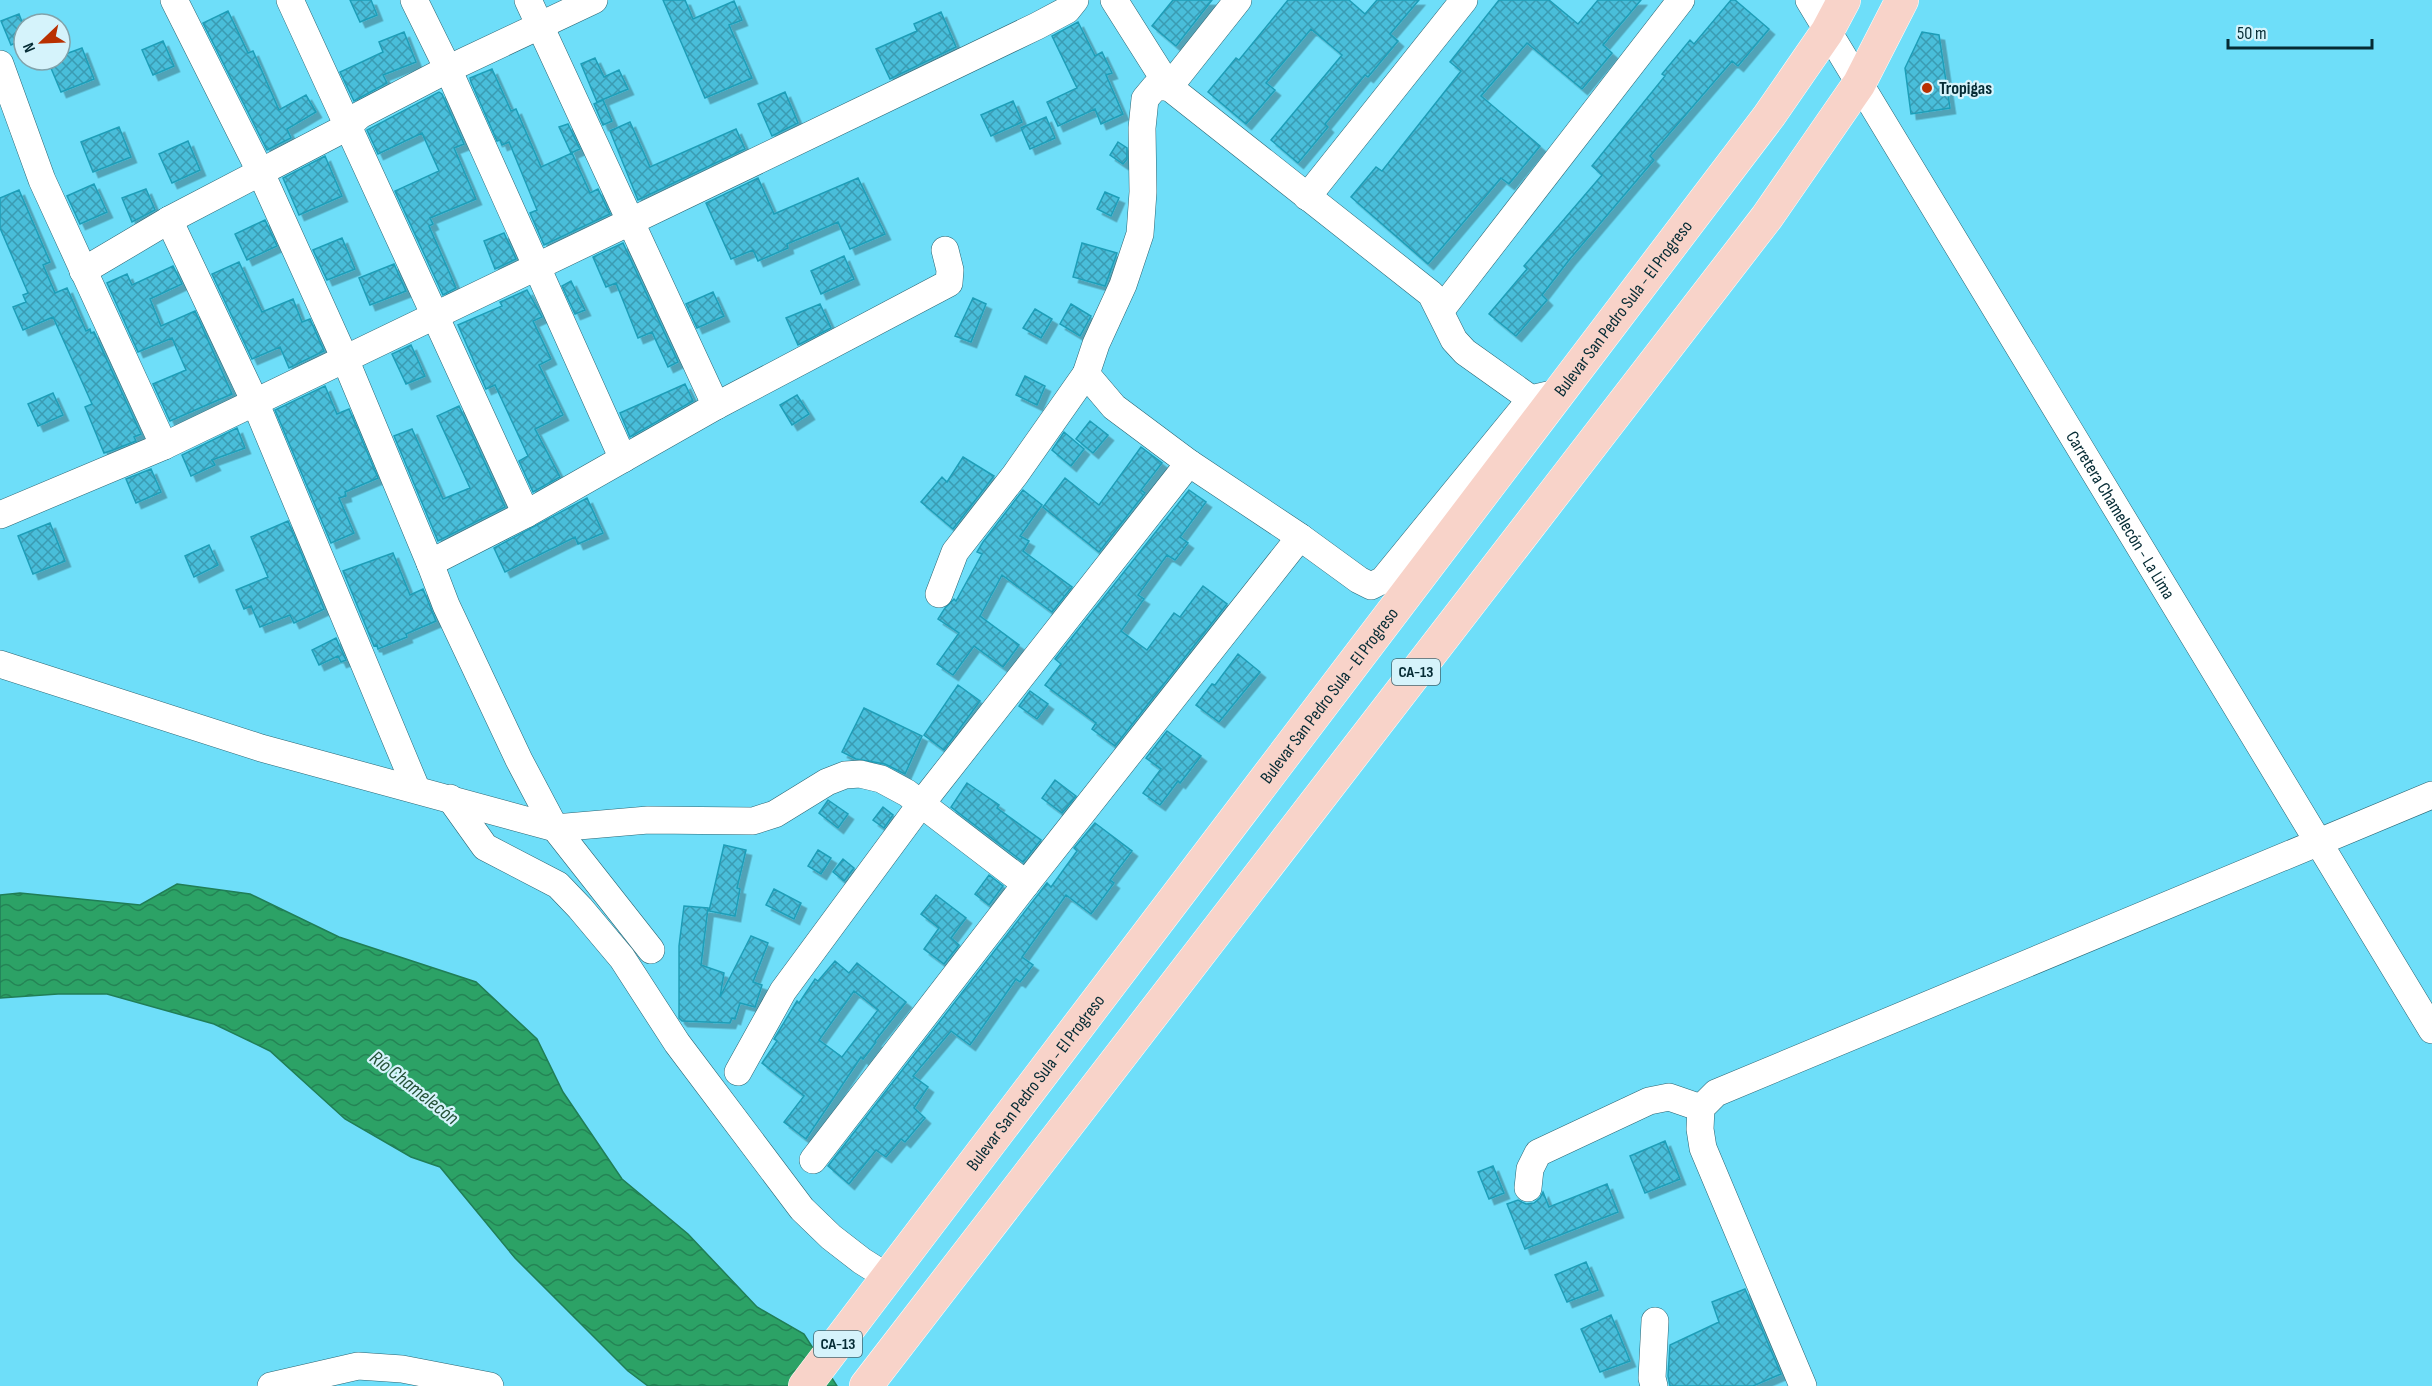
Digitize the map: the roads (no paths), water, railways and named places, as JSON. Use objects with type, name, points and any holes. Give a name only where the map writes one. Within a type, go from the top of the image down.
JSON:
[{"type":"main road","name":"Bulevar San Pedro Sula - El Progreso","points":[[805,1386],[1546,396],[1769,116],[1827,32],[1844,0]]},
{"type":"main road","name":"CA-13","points":[[866,1386],[1760,226],[1859,84],[1902,0]]},
{"type":"street","points":[[174,0],[261,173],[345,359],[446,605],[509,739],[555,828],[651,950]]},
{"type":"street","points":[[290,0],[526,514]]},
{"type":"street","points":[[414,0],[448,69],[623,459]]},
{"type":"street","points":[[528,0],[716,406]]},
{"type":"street","points":[[83,271],[169,220],[347,128],[360,115],[448,69],[594,0]]},
{"type":"street","points":[[0,515],[164,446],[630,224],[1037,26],[1067,10],[1075,0]]},
{"type":"street","points":[[1086,374],[1114,407],[1189,463],[1371,586],[1383,580],[1546,396],[1465,352],[1448,328],[1431,294],[1169,87],[1114,0]]},
{"type":"street","points":[[1169,87],[1238,0]]},
{"type":"street","points":[[1307,197],[1464,0]]},
{"type":"street","points":[[1441,310],[1682,0]]},
{"type":"street","name":"Carretera Chamelecón - La Lima","points":[[1809,0],[2432,1030]]},
{"type":"street","points":[[0,64],[42,180],[164,446]]},
{"type":"street","points":[[939,594],[955,552],[1015,475],[1086,374],[1096,344],[1123,285],[1140,234],[1143,192],[1142,128],[1145,99],[1155,87],[1169,87]]},
{"type":"street","points":[[169,220],[255,402],[416,788]]},
{"type":"street","points":[[430,562],[526,514],[716,406],[949,284],[950,270],[945,250]]},
{"type":"street","points":[[738,1072],[783,991],[921,804],[1189,463]]},
{"type":"street","points":[[813,1160],[1026,884],[1300,537]]},
{"type":"street","points":[[0,664],[261,748],[416,788],[555,828],[648,820],[753,821],[775,814],[827,782],[845,775],[860,774],[881,779],[921,804],[1026,884]]},
{"type":"street","points":[[1803,1386],[1703,1148],[1700,1129],[1701,1108],[1716,1093],[2432,795]]},
{"type":"street","points":[[450,798],[485,847],[558,885],[580,908],[622,958],[677,1043],[802,1209],[838,1243],[879,1289]]},
{"type":"street","points":[[1528,1188],[1530,1169],[1538,1153],[1649,1101],[1669,1097],[1701,1108]]},
{"type":"street","points":[[1654,1386],[1652,1378],[1655,1321]]},
{"type":"street","points":[[271,1386],[358,1366],[399,1378],[490,1386]]},
{"type":"water","name":"Río Chamelecón","points":[[177,884],[250,894],[339,937],[476,982],[537,1039],[563,1092],[622,1179],[688,1234],[757,1307],[804,1334],[837,1386],[648,1386],[628,1371],[515,1258],[440,1167],[411,1157],[345,1119],[270,1051],[214,1024],[107,994],[58,994],[0,998],[0,895],[20,893],[140,905]]},
{"type":"place","name":"Tropigas","points":[[1927,88]]}]
